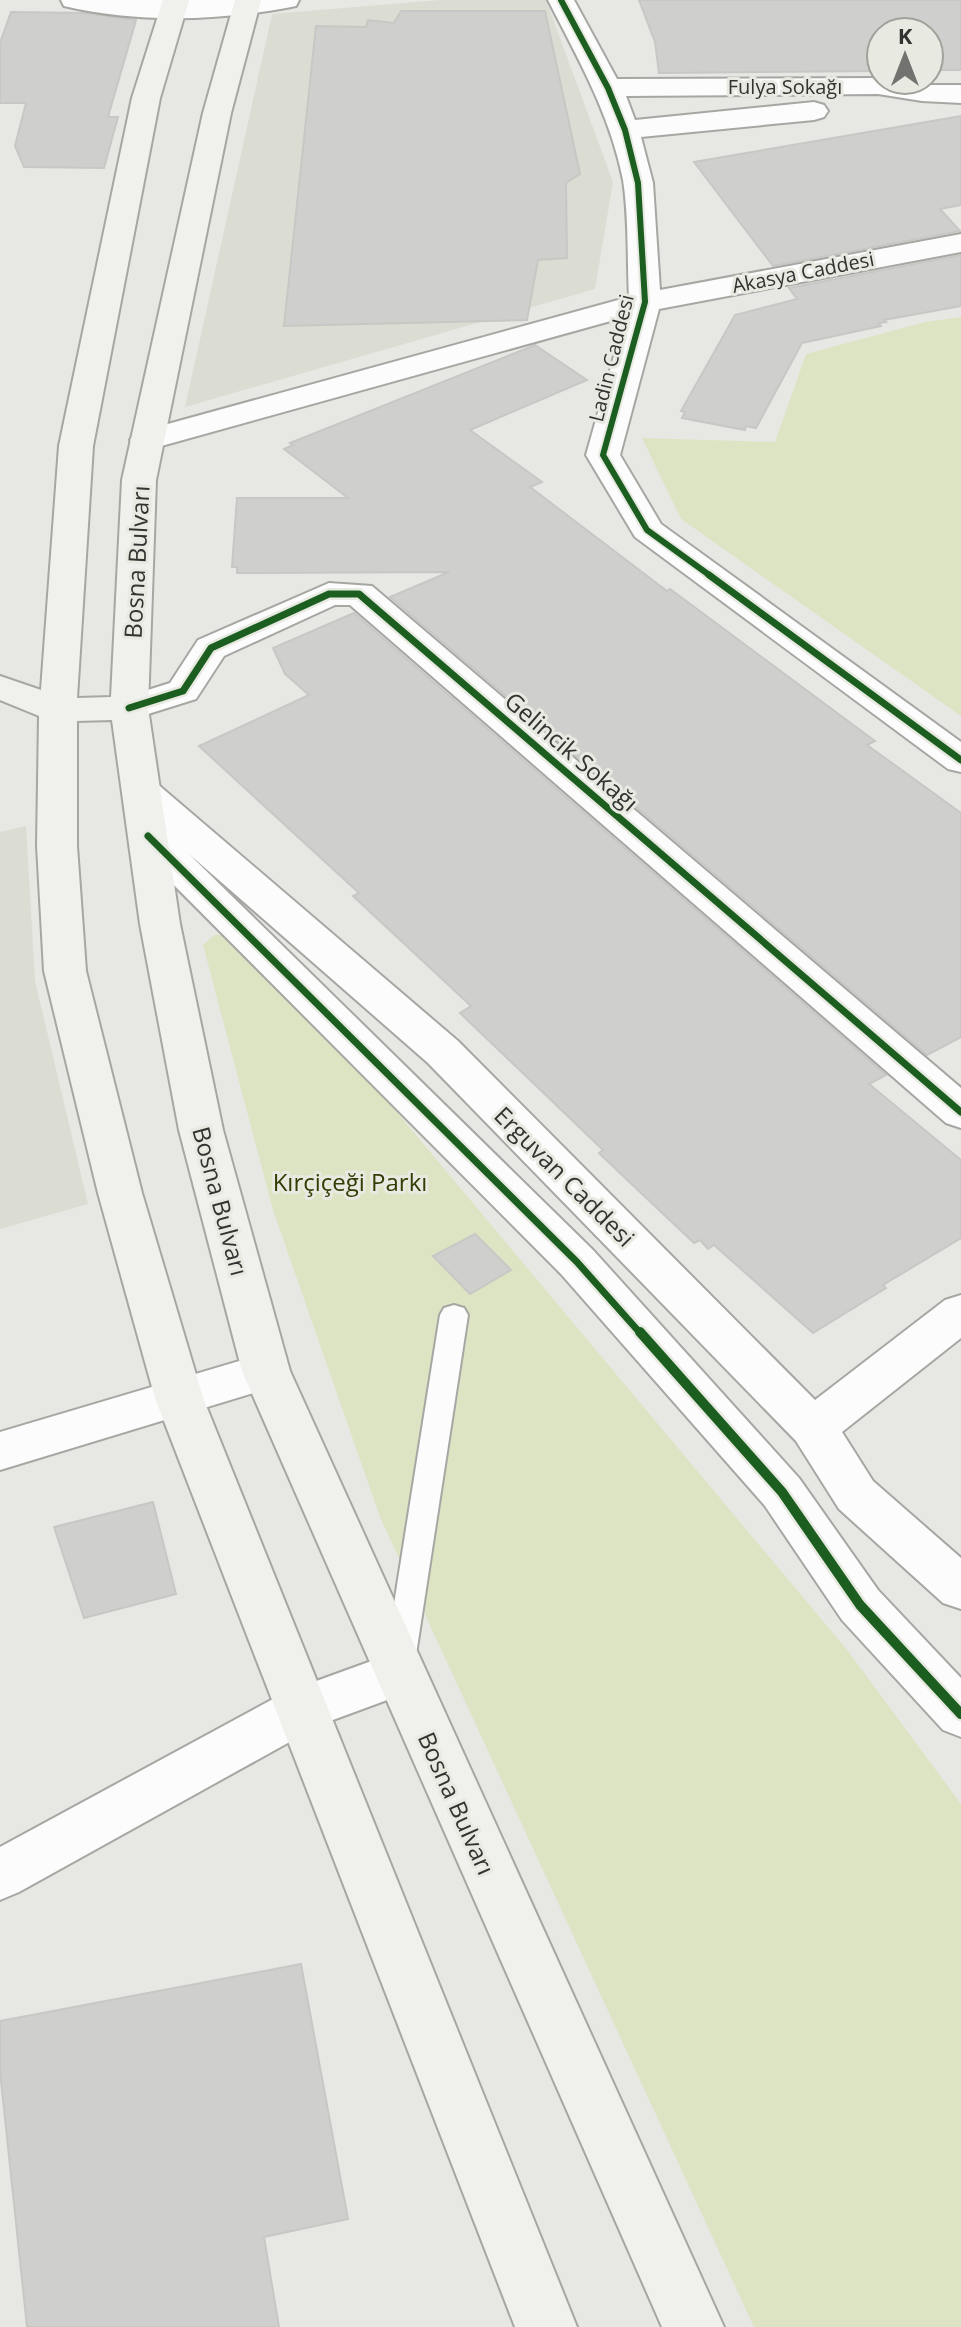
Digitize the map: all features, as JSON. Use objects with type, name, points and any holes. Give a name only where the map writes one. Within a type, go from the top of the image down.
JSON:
[{"type":"main road","points":[[175,5],[146,98],[76,446],[58,710],[57,846],[65,971],[120,1193],[179,1398],[546,2327]]},
{"type":"main road","name":"Bosna Bulvarı","points":[[246,5],[217,113],[139,480],[129,708],[160,924],[201,1130],[266,1371],[693,2327]]},
{"type":"main road","points":[[0,687],[58,710],[129,708]]},
{"type":"street","points":[[74,0],[175,5],[246,5],[286,0]]},
{"type":"street","name":"Ladin Caddesi","points":[[561,0],[608,88],[625,130],[638,183],[645,302],[603,455],[647,530],[961,760]]},
{"type":"street","name":"Fulya Sokağı","points":[[608,88],[865,86]]},
{"type":"street","points":[[625,130],[891,103],[913,96]]},
{"type":"street","name":"Akasya Caddesi","points":[[147,440],[645,302],[961,243]]},
{"type":"street","name":"Gelincik Sokağı","points":[[129,708],[183,691],[211,648],[329,594],[359,594],[961,1112]]},
{"type":"street","points":[[144,813],[577,1262],[782,1492],[860,1605],[961,1714]]},
{"type":"street","name":"Erguvan Caddesi","points":[[144,813],[443,1052],[813,1428],[856,1495],[961,1588]]},
{"type":"street","points":[[813,1428],[961,1313]]},
{"type":"street","points":[[0,1451],[266,1371]]},
{"type":"street","points":[[0,1875],[304,1708],[399,1673]]},
{"type":"lane","points":[[399,1673],[454,1315]]},
{"type":"shaded area","points":[[440,0],[546,0],[613,182],[595,289],[185,407],[272,14]]},
{"type":"shaded area","points":[[26,826],[35,981],[88,1204],[0,1229],[0,832]]},
{"type":"green space","points":[[961,317],[961,716],[681,519],[642,438],[775,442],[806,354],[925,322]]},
{"type":"green space","name":"Kırçiçeği Parkı","points":[[214,935],[230,935],[297,993],[848,1651],[961,1804],[961,2327],[754,2327],[380,1517],[273,1210],[203,945]]},
{"type":"building","points":[[639,0],[961,0],[961,70],[945,70],[945,16],[865,16],[865,71],[659,73],[655,42]]},
{"type":"building","points":[[401,11],[545,11],[580,174],[566,183],[567,258],[538,260],[527,320],[284,326],[316,26],[366,27],[368,20],[394,23]]},
{"type":"building","points":[[11,12],[84,13],[136,20],[108,117],[118,117],[104,168],[24,167],[15,146],[26,103],[0,103],[0,43]]},
{"type":"building","points":[[961,116],[961,205],[940,209],[960,231],[773,266],[694,162]]},
{"type":"building","points":[[961,255],[961,306],[884,320],[886,322],[879,323],[881,326],[802,343],[756,428],[746,426],[745,430],[682,418],[685,412],[681,411],[735,315],[797,299],[789,288]]},
{"type":"building","points":[[535,345],[587,380],[470,430],[542,482],[530,487],[667,591],[670,589],[875,741],[867,745],[961,813],[961,1037],[927,1055],[390,597],[449,572],[237,573],[237,567],[232,567],[237,498],[348,498],[284,449],[293,445],[290,443]]},
{"type":"building","points":[[354,613],[886,1075],[869,1084],[961,1160],[961,1238],[883,1285],[886,1288],[813,1333],[714,1245],[708,1249],[700,1240],[694,1243],[622,1175],[599,1153],[603,1150],[460,1013],[471,1006],[353,896],[359,893],[199,746],[309,695],[285,674],[273,648]]},
{"type":"building","points":[[475,1234],[511,1270],[470,1294],[433,1256]]},
{"type":"building","points":[[153,1502],[176,1594],[84,1618],[54,1527]]},
{"type":"building","points":[[301,1964],[348,2219],[264,2237],[279,2327],[27,2327],[0,2071],[0,2021]]},
{"type":"cycle path","points":[[561,0],[608,88],[625,130],[638,183],[645,302],[603,455],[647,530],[961,760]]},
{"type":"cycle path","points":[[129,708],[183,691],[211,648],[329,594],[359,594],[961,1112]]},
{"type":"cycle path","points":[[148,836],[577,1262],[782,1492],[860,1605],[961,1714]]}]
